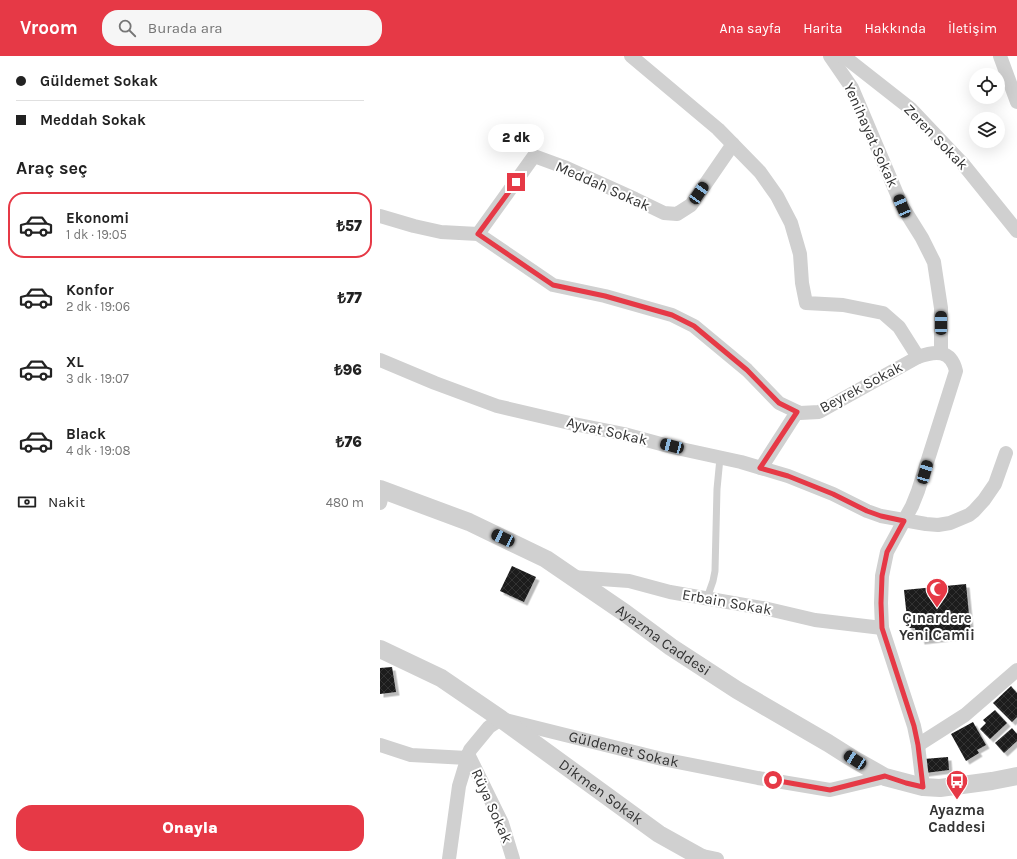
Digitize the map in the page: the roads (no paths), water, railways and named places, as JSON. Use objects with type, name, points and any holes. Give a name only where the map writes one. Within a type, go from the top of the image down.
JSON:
[{"type":"street","points":[[631,56],[718,129],[760,172],[777,196],[791,222],[800,254],[802,283],[806,303],[843,305],[883,313],[899,327],[918,356]]},
{"type":"street","name":"Yenihayat Sokak","points":[[830,56],[852,88],[902,206],[922,238],[934,262],[941,308],[941,352]]},
{"type":"street","name":"Zeren Sokak","points":[[841,56],[846,58],[911,109],[963,164],[1017,231]]},
{"type":"street","points":[[1000,56],[1017,102]]},
{"type":"street","name":"Meddah Sokak","points":[[478,234],[534,156],[564,167],[664,213],[677,214],[691,205],[733,144]]},
{"type":"street","points":[[380,216],[441,232],[478,234]]},
{"type":"street","name":"Beyrek Sokak","points":[[478,234],[553,285],[605,296],[672,315],[694,326],[747,370],[779,403],[800,413],[819,412],[918,356],[928,353],[941,352]]},
{"type":"street","points":[[923,787],[918,745],[908,705],[882,628],[882,576],[887,552],[912,506],[956,370],[952,359],[941,352]]},
{"type":"street","name":"Ayvat Sokak","points":[[380,360],[436,384],[497,406],[742,462],[788,476],[833,494],[867,511],[904,521],[938,525],[950,523],[969,515],[984,500],[995,484],[1006,453]]},
{"type":"street","points":[[760,468],[797,412]]},
{"type":"street","name":"Ayazma Caddesi","points":[[381,494],[469,522],[546,559],[625,612],[671,647],[737,690],[855,760],[885,776],[923,787],[940,788],[963,786],[1017,776]]},
{"type":"street","name":"Erbain Sokak","points":[[572,577],[628,581],[670,592],[768,609],[815,620],[882,628]]},
{"type":"street","name":"Güldemet Sokak","points":[[380,649],[441,678],[501,720],[662,759],[758,778],[830,790],[885,776]]},
{"type":"street","points":[[918,745],[965,715],[1017,670]]},
{"type":"street","points":[[448,859],[459,786],[470,750],[489,727],[501,720]]},
{"type":"street","name":"Dikmen Sokak","points":[[501,720],[659,834],[701,857]]},
{"type":"street","points":[[380,745],[411,755],[468,756]]},
{"type":"street","name":"Rüya Sokak","points":[[468,756],[502,823],[513,859]]},
{"type":"street","points":[[701,857],[718,859]]},
{"type":"lane","points":[[707,598],[715,571],[717,489],[720,458]]},
{"type":"place","name":"Çınardere Yeni Camii","points":[[937,608]]},
{"type":"place","name":"Ayazma Caddesi","points":[[957,800]]}]
